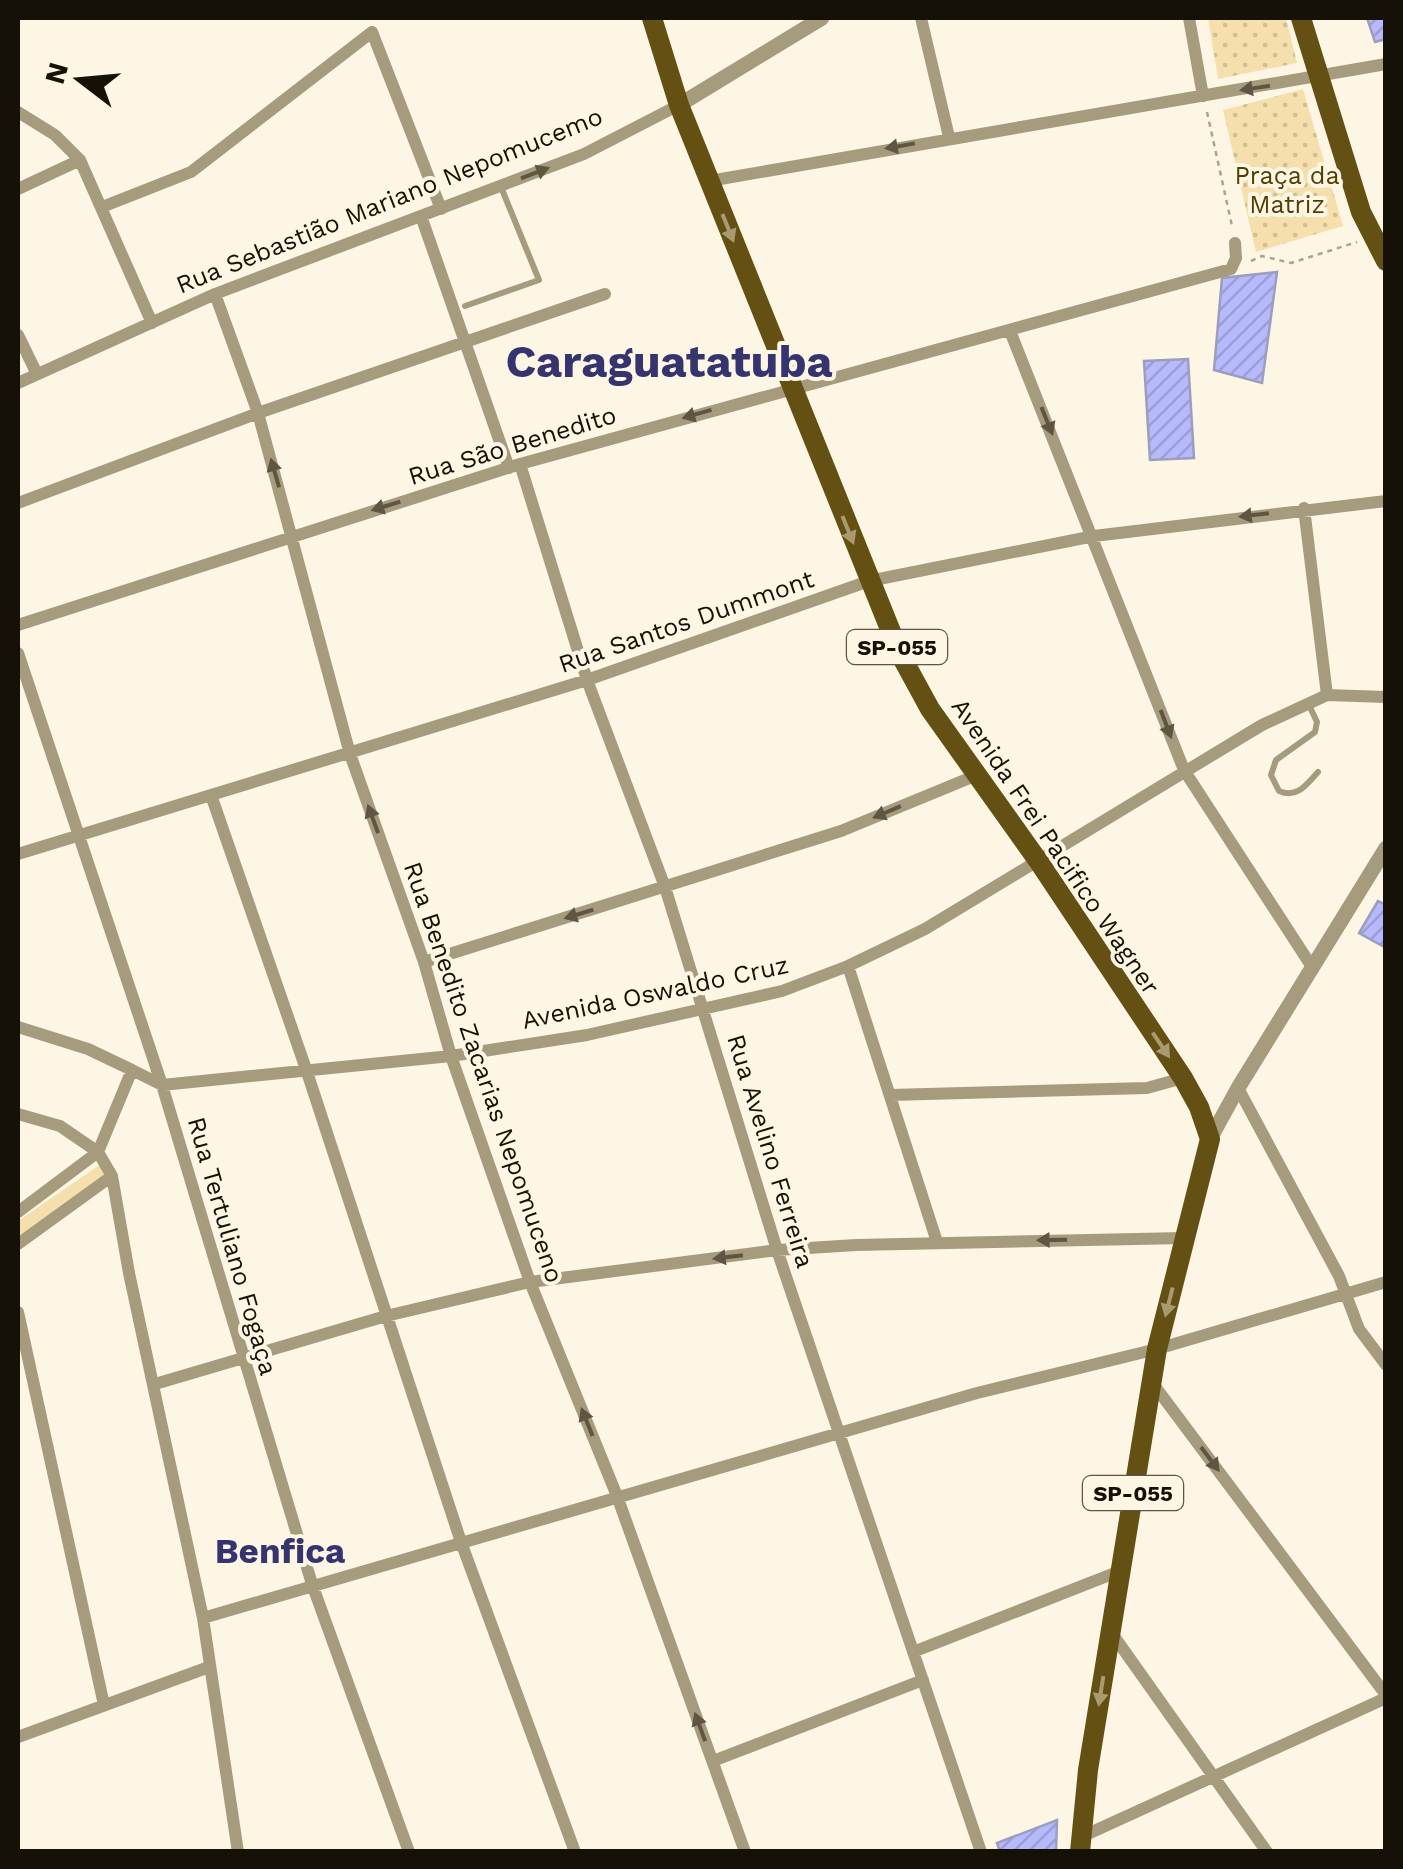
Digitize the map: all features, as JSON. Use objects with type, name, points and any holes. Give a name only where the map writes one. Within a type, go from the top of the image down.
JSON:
[{"type":"main road","name":"Avenida Frei Pacifico Wagner","points":[[652,18],[679,105],[791,388],[869,581],[915,681],[1182,1078],[1210,1139]]},
{"type":"main road","points":[[1301,18],[1361,212],[1379,236],[1386,261]]},
{"type":"main road","name":"SP-055","points":[[1080,1844],[1151,1381],[1210,1139]]},
{"type":"street","name":"Rua Sebastião Mariano Nepomucemo","points":[[18,384],[215,294],[584,154],[679,105],[822,18]]},
{"type":"street","points":[[921,18],[949,137]]},
{"type":"street","points":[[1190,18],[1203,96]]},
{"type":"street","points":[[102,207],[191,172],[372,32],[441,208]]},
{"type":"street","points":[[709,180],[1386,64]]},
{"type":"street","points":[[18,112],[54,135],[80,160],[152,323]]},
{"type":"street","points":[[18,189],[80,160]]},
{"type":"street","name":"Rua Avelino Ferreira","points":[[421,216],[665,887],[777,1250],[980,1852]]},
{"type":"street","points":[[1231,269],[1236,258],[1235,243]]},
{"type":"street","name":"Rua São Benedito","points":[[18,625],[515,466],[1231,269]]},
{"type":"street","name":"Rua Benedito Zacarias Nepomuceno","points":[[215,294],[258,414],[350,754],[424,962],[450,1056],[530,1282],[617,1496],[745,1852]]},
{"type":"street","points":[[18,503],[464,340],[605,294]]},
{"type":"street","points":[[1010,331],[1184,770],[1312,967]]},
{"type":"street","points":[[18,334],[37,374]]},
{"type":"street","name":"Rua Santos Dummont","points":[[18,854],[587,680],[869,581],[1094,536],[1386,501]]},
{"type":"street","points":[[1304,508],[1326,695]]},
{"type":"street","name":"Rua Tertuliano Fogaça","points":[[18,652],[76,836],[162,1085],[312,1584],[409,1852]]},
{"type":"street","name":"Avenida Oswaldo Cruz","points":[[162,1085],[450,1056],[587,1035],[782,991],[848,966],[925,929],[1262,725],[1326,695],[1386,697]]},
{"type":"street","points":[[424,962],[841,831],[977,775]]},
{"type":"street","points":[[211,794],[308,1072],[461,1542],[575,1852]]},
{"type":"street","points":[[1210,1139],[1386,848]]},
{"type":"street","points":[[848,966],[937,1242]]},
{"type":"street","points":[[18,1028],[88,1050],[162,1085]]},
{"type":"street","points":[[18,1212],[98,1152],[132,1070]]},
{"type":"street","points":[[890,1096],[1148,1088],[1182,1078]]},
{"type":"street","points":[[1238,1088],[1348,1294],[1359,1329],[1386,1364]]},
{"type":"street","points":[[18,1114],[60,1126],[98,1152],[112,1176],[202,1618],[232,1850]]},
{"type":"street","points":[[18,1244],[112,1176]]},
{"type":"street","points":[[155,1384],[386,1316],[530,1282],[777,1250],[937,1242],[1184,1238]]},
{"type":"street","points":[[202,1618],[839,1432],[1157,1349],[1386,1282]]},
{"type":"street","points":[[18,1312],[104,1705]]},
{"type":"street","points":[[1080,1844],[1213,1776],[1386,1696],[1151,1381]]},
{"type":"street","points":[[913,1652],[1120,1571]]},
{"type":"street","points":[[1111,1632],[1266,1852]]},
{"type":"street","points":[[18,1737],[208,1667]]},
{"type":"street","points":[[712,1761],[922,1680]]},
{"type":"lane","points":[[465,306],[539,280],[500,186]]},
{"type":"lane","points":[[1308,704],[1316,722],[1315,732],[1276,760],[1271,775],[1279,792],[1290,795],[1300,791],[1318,772]]},
{"type":"path","points":[[1203,96],[1235,243]]},
{"type":"path","points":[[1231,269],[1262,256],[1291,263],[1379,236]]},
{"type":"green space","points":[[1208,18],[1286,18],[1297,63],[1218,79]]},
{"type":"green space","name":"Praça da Matriz","points":[[1303,89],[1343,226],[1256,252],[1223,110]]},
{"type":"green space","points":[[101,1164],[105,1175],[18,1235],[18,1221]]},
{"type":"building","points":[[1367,18],[1386,18],[1386,39],[1375,42]]},
{"type":"building","points":[[1277,272],[1262,383],[1214,370],[1222,278]]},
{"type":"building","points":[[1188,359],[1194,458],[1150,460],[1144,361]]},
{"type":"building","points":[[1378,901],[1386,905],[1386,948],[1359,933]]},
{"type":"building","points":[[1057,1820],[1056,1852],[1000,1852],[997,1843]]},
{"type":"district","name":"Caraguatatuba","points":[[669,361]]},
{"type":"district","name":"Benfica","points":[[280,1551]]}]
